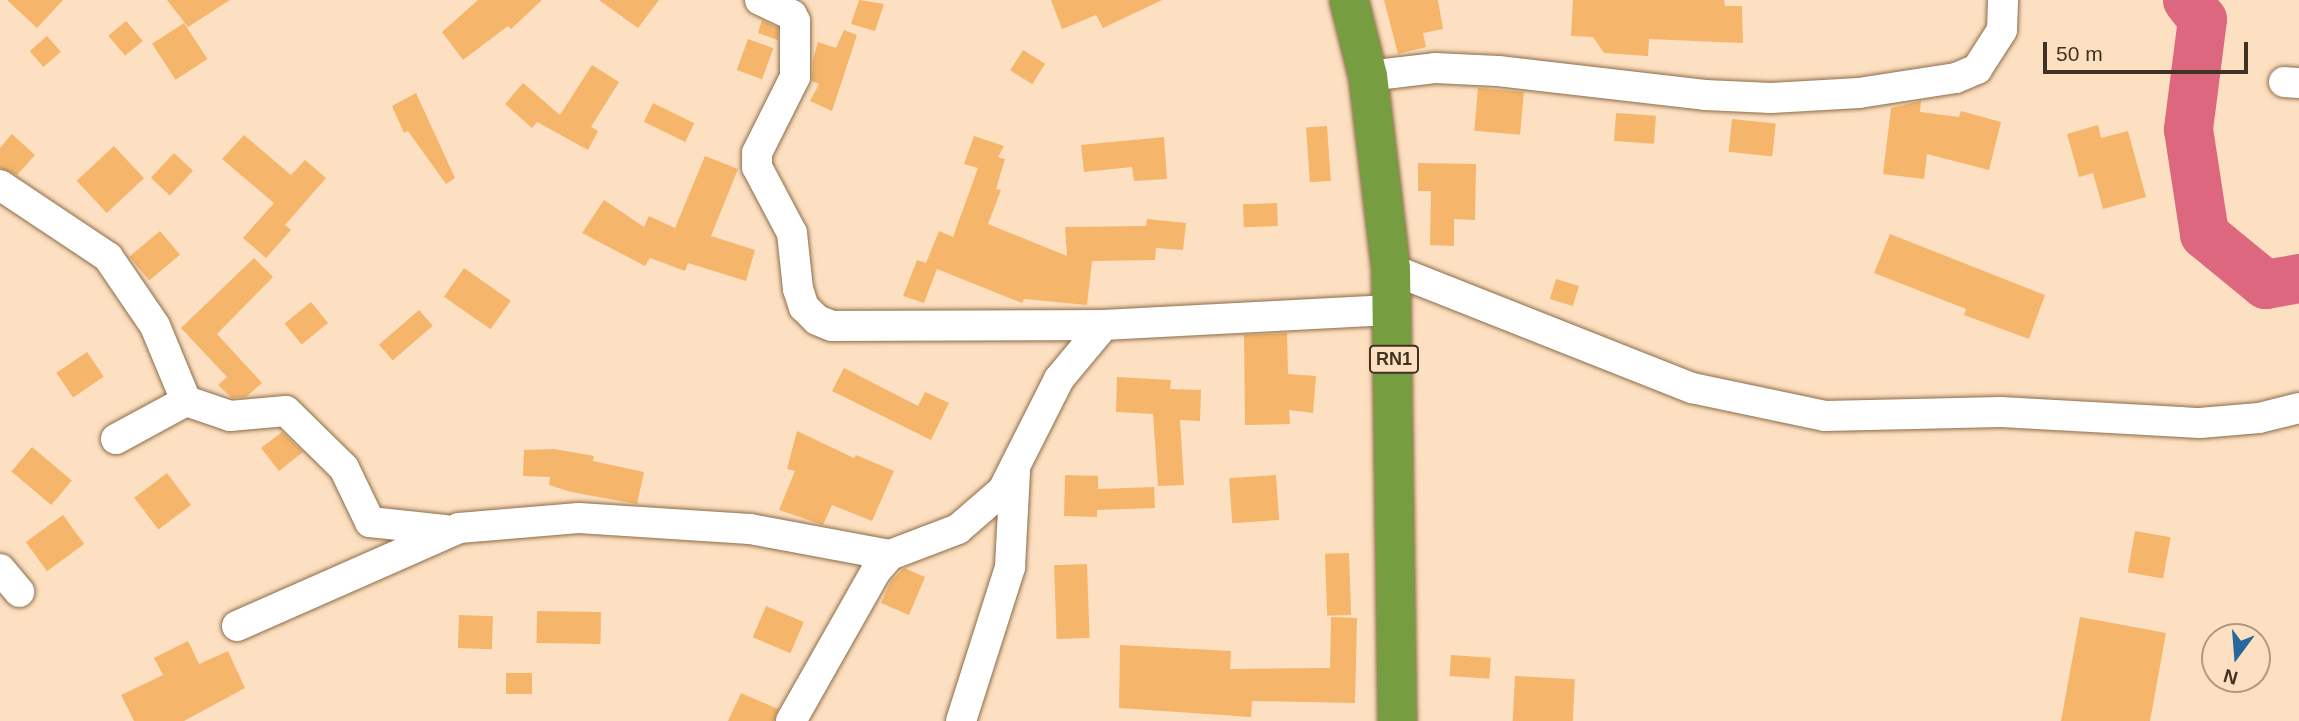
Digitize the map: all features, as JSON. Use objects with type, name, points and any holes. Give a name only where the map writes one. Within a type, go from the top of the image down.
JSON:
[{"type":"highway","name":"RN1","points":[[1349,0],[1368,76],[1394,310],[1397,721]]},
{"type":"street","points":[[760,0],[792,15],[795,21],[795,77],[757,153],[757,167],[792,233],[798,289],[804,307],[817,320],[832,326],[1104,325],[1394,310]]},
{"type":"street","points":[[1368,76],[1435,68],[1498,71],[1705,94],[1771,98],[1859,93],[1956,78],[1978,69],[2002,30],[2003,0]]},
{"type":"street","points":[[0,185],[108,257],[155,326],[186,401]]},
{"type":"street","points":[[1391,269],[1692,388],[1825,416],[2001,412],[2200,423],[2259,418],[2299,408]]},
{"type":"street","points":[[116,439],[186,401],[230,415],[279,410],[292,414],[344,468],[370,522],[449,530],[592,519],[764,530],[890,555],[958,528],[1003,490],[1015,472],[1059,379],[1104,325]]},
{"type":"street","points":[[961,721],[1010,567],[1015,472]]},
{"type":"street","points":[[237,626],[449,530]]},
{"type":"street","points":[[791,721],[890,555]]},
{"type":"street","points":[[0,569],[19,592]]},
{"type":"building","points":[[7,0],[63,0],[37,28]]},
{"type":"building","points":[[167,0],[230,0],[188,27]]},
{"type":"building","points":[[478,0],[542,0],[511,29],[508,26],[463,60],[442,32]]},
{"type":"building","points":[[599,0],[659,0],[638,28]]},
{"type":"building","points":[[859,0],[884,4],[875,31],[851,24]]},
{"type":"building","points":[[1051,0],[1162,0],[1103,28],[1096,15],[1062,29]]},
{"type":"building","points":[[1384,0],[1438,0],[1443,29],[1423,33],[1426,47],[1398,54]]},
{"type":"building","points":[[1573,0],[1724,0],[1725,6],[1742,6],[1743,43],[1649,39],[1648,56],[1604,53],[1593,37],[1571,36]]},
{"type":"building","points":[[762,20],[778,28],[778,40],[758,33]]},
{"type":"building","points":[[126,21],[143,41],[125,56],[108,36]]},
{"type":"building","points":[[184,23],[207,59],[176,80],[152,44]]},
{"type":"building","points":[[844,30],[857,35],[832,111],[810,101],[819,84],[812,81],[813,59],[818,42],[836,48]]},
{"type":"building","points":[[47,36],[61,52],[43,67],[30,51]]},
{"type":"building","points":[[748,39],[773,48],[762,79],[737,70]]},
{"type":"building","points":[[1023,50],[1045,64],[1032,84],[1010,70]]},
{"type":"building","points":[[592,65],[619,82],[591,127],[598,131],[588,150],[537,122],[532,128],[505,104],[523,83],[560,115]]},
{"type":"building","points":[[1478,88],[1524,92],[1520,135],[1474,131]]},
{"type":"building","points":[[416,93],[455,178],[446,184],[408,131],[404,133],[392,106]]},
{"type":"building","points":[[1921,101],[1920,112],[1959,117],[1961,111],[2001,122],[1989,170],[1927,154],[1924,179],[1883,174],[1891,108]]},
{"type":"building","points":[[653,103],[694,123],[685,142],[644,122]]},
{"type":"building","points":[[1616,113],[1656,116],[1654,144],[1614,141]]},
{"type":"building","points":[[1732,119],[1776,124],[1772,156],[1729,152]]},
{"type":"building","points":[[2098,125],[2101,138],[2128,131],[2146,197],[2103,209],[2093,173],[2079,177],[2067,134]]},
{"type":"building","points":[[1327,126],[1331,181],[1310,182],[1306,127]]},
{"type":"building","points":[[12,134],[35,155],[17,175],[0,168],[0,148]]},
{"type":"building","points":[[244,135],[291,175],[305,160],[326,178],[285,225],[291,230],[266,258],[243,238],[274,203],[222,159]]},
{"type":"building","points":[[974,136],[1004,146],[998,157],[1005,159],[996,189],[1001,190],[988,224],[1067,256],[1065,227],[1146,226],[1147,219],[1186,223],[1183,250],[1156,248],[1155,260],[1092,261],[1087,305],[1024,299],[1022,303],[937,269],[924,303],[903,296],[917,260],[926,263],[939,231],[953,237],[978,168],[964,164]]},
{"type":"building","points":[[1164,137],[1167,179],[1134,181],[1132,167],[1084,172],[1081,145]]},
{"type":"building","points":[[114,146],[144,178],[107,213],[77,181]]},
{"type":"building","points":[[174,153],[193,171],[170,196],[151,178]]},
{"type":"building","points":[[705,156],[738,169],[711,236],[755,250],[746,281],[688,263],[685,271],[650,258],[645,266],[582,233],[604,200],[644,227],[649,216],[675,228]]},
{"type":"building","points":[[1418,163],[1476,164],[1475,220],[1454,219],[1454,246],[1430,245],[1431,191],[1418,191]]},
{"type":"building","points":[[1277,203],[1278,226],[1244,227],[1243,204]]},
{"type":"building","points":[[160,231],[180,255],[149,280],[129,257]]},
{"type":"building","points":[[1890,234],[2045,295],[2029,339],[1964,315],[1966,309],[1874,273]]},
{"type":"building","points":[[254,258],[273,277],[217,334],[262,383],[246,397],[232,398],[218,385],[227,377],[181,328]]},
{"type":"building","points":[[464,268],[511,301],[491,329],[444,297]]},
{"type":"building","points":[[1556,279],[1579,286],[1573,306],[1550,299]]},
{"type":"building","points":[[311,302],[328,323],[302,344],[285,323]]},
{"type":"building","points":[[419,310],[433,326],[393,361],[379,345]]},
{"type":"building","points":[[1287,333],[1288,374],[1316,376],[1313,413],[1289,410],[1290,424],[1245,425],[1244,335]]},
{"type":"building","points":[[87,352],[104,377],[73,398],[56,373]]},
{"type":"building","points":[[844,368],[918,406],[925,392],[949,403],[931,440],[832,391]]},
{"type":"building","points":[[1117,377],[1171,380],[1170,389],[1201,390],[1200,421],[1180,420],[1184,485],[1158,486],[1153,414],[1116,412]]},
{"type":"building","points":[[797,431],[854,458],[856,455],[894,471],[872,521],[832,505],[823,525],[779,510],[795,471],[787,469]]},
{"type":"building","points":[[282,432],[303,452],[279,471],[261,448]]},
{"type":"building","points":[[32,447],[72,480],[51,505],[11,472]]},
{"type":"building","points":[[554,449],[594,456],[593,461],[644,472],[637,504],[571,492],[549,485],[550,477],[523,476],[524,450]]},
{"type":"building","points":[[167,473],[191,505],[158,530],[134,498]]},
{"type":"building","points":[[1065,475],[1098,476],[1098,489],[1154,487],[1155,508],[1097,510],[1097,517],[1064,516]]},
{"type":"building","points":[[1276,475],[1279,520],[1232,523],[1229,478]]},
{"type":"building","points":[[63,515],[84,544],[47,571],[26,542]]},
{"type":"building","points":[[2135,531],[2170,537],[2163,579],[2128,572]]},
{"type":"building","points":[[1349,553],[1351,615],[1327,616],[1325,554]]},
{"type":"building","points":[[1087,564],[1090,638],[1057,639],[1054,565]]},
{"type":"building","points":[[904,568],[925,577],[909,615],[881,603],[891,581]]},
{"type":"building","points":[[766,606],[804,622],[790,653],[753,637]]},
{"type":"building","points":[[537,611],[601,612],[600,644],[536,643]]},
{"type":"building","points":[[459,615],[493,616],[492,649],[458,648]]},
{"type":"building","points":[[1331,617],[1357,618],[1355,703],[1252,701],[1251,717],[1119,708],[1120,645],[1231,651],[1230,669],[1330,668]]},
{"type":"building","points":[[2080,617],[2166,633],[2150,721],[2061,721]]},
{"type":"building","points":[[188,641],[199,664],[228,651],[245,688],[184,721],[134,721],[121,695],[163,675],[154,658]]},
{"type":"building","points":[[1451,655],[1491,658],[1489,679],[1450,676]]},
{"type":"building","points":[[506,673],[532,673],[532,694],[506,694]]},
{"type":"building","points":[[1515,676],[1575,679],[1573,721],[1513,721]]},
{"type":"building","points":[[741,693],[778,709],[774,721],[728,721]]},
{"type":"waterway","points":[[2187,0],[2202,19],[2188,129],[2204,234],[2265,284],[2299,278]]}]
